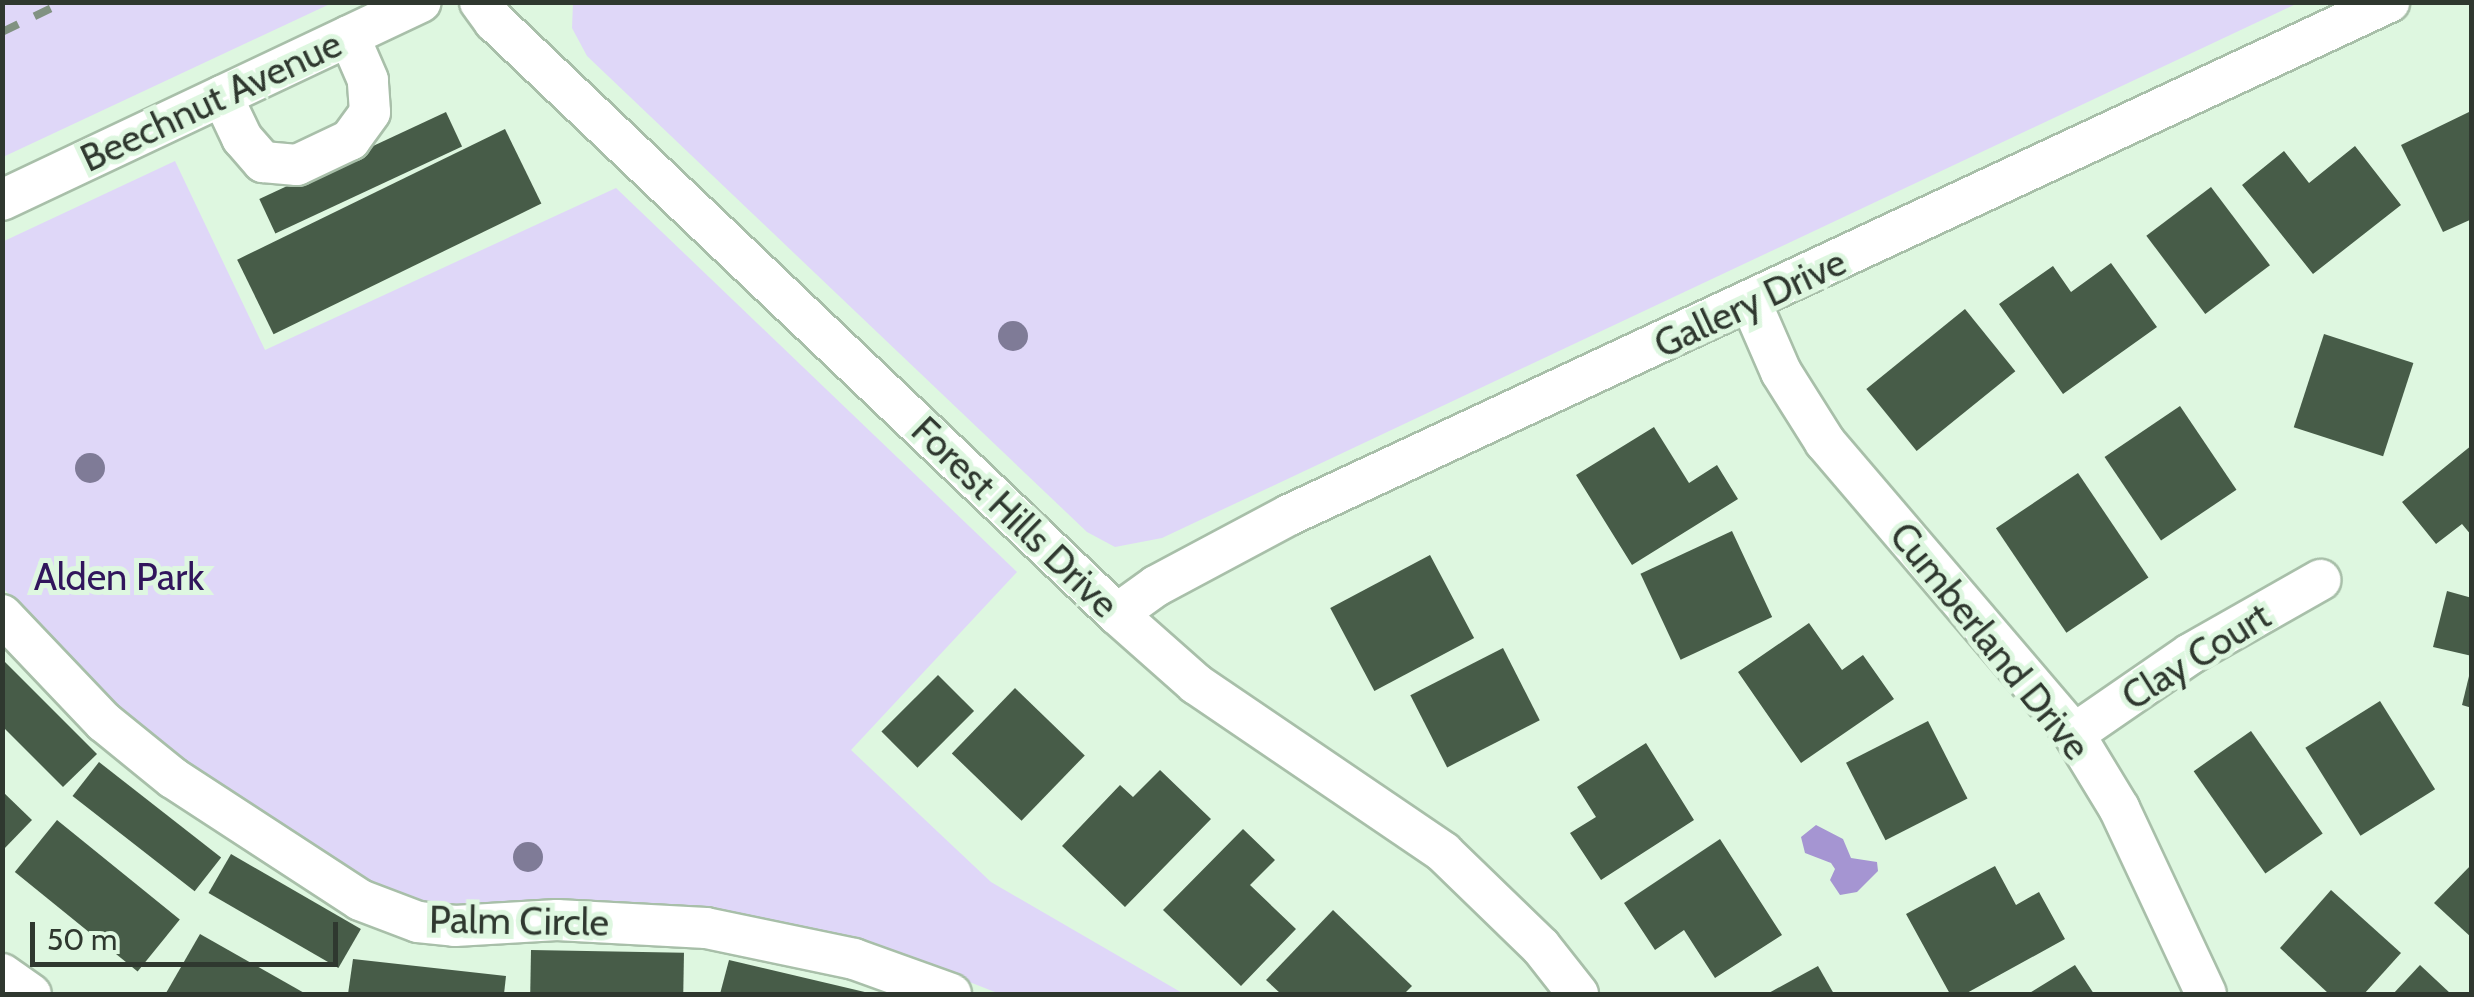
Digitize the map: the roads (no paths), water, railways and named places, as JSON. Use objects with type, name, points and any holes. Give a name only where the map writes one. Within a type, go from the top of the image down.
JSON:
[{"type":"street","name":"Beechnut Avenue","points":[[2,200],[420,2]]},
{"type":"street","name":"Forest Hills Drive","points":[[480,2],[494,22],[1118,614],[1196,684],[1443,852],[1541,948],[1578,994]]},
{"type":"street","name":"Gallery Drive","points":[[1118,614],[1156,586],[1289,515],[1751,303],[2389,2]]},
{"type":"street","points":[[222,96],[242,138],[263,162],[297,165],[350,140],[370,112],[368,80],[349,36]]},
{"type":"street","name":"Cumberland Drive","points":[[1751,303],[1780,372],[1825,442],[2074,734],[2119,808],[2206,994]]},
{"type":"street","name":"Clay Court","points":[[2074,734],[2190,654],[2320,580]]},
{"type":"street","name":"Palm Circle","points":[[2,615],[104,722],[173,778],[360,900],[418,922],[455,926],[556,920],[724,931],[854,959],[951,994]]},
{"type":"railway","points":[[2,32],[64,2]]},
{"type":"park label","name":"Alden Park","points":[[119,577]]}]
